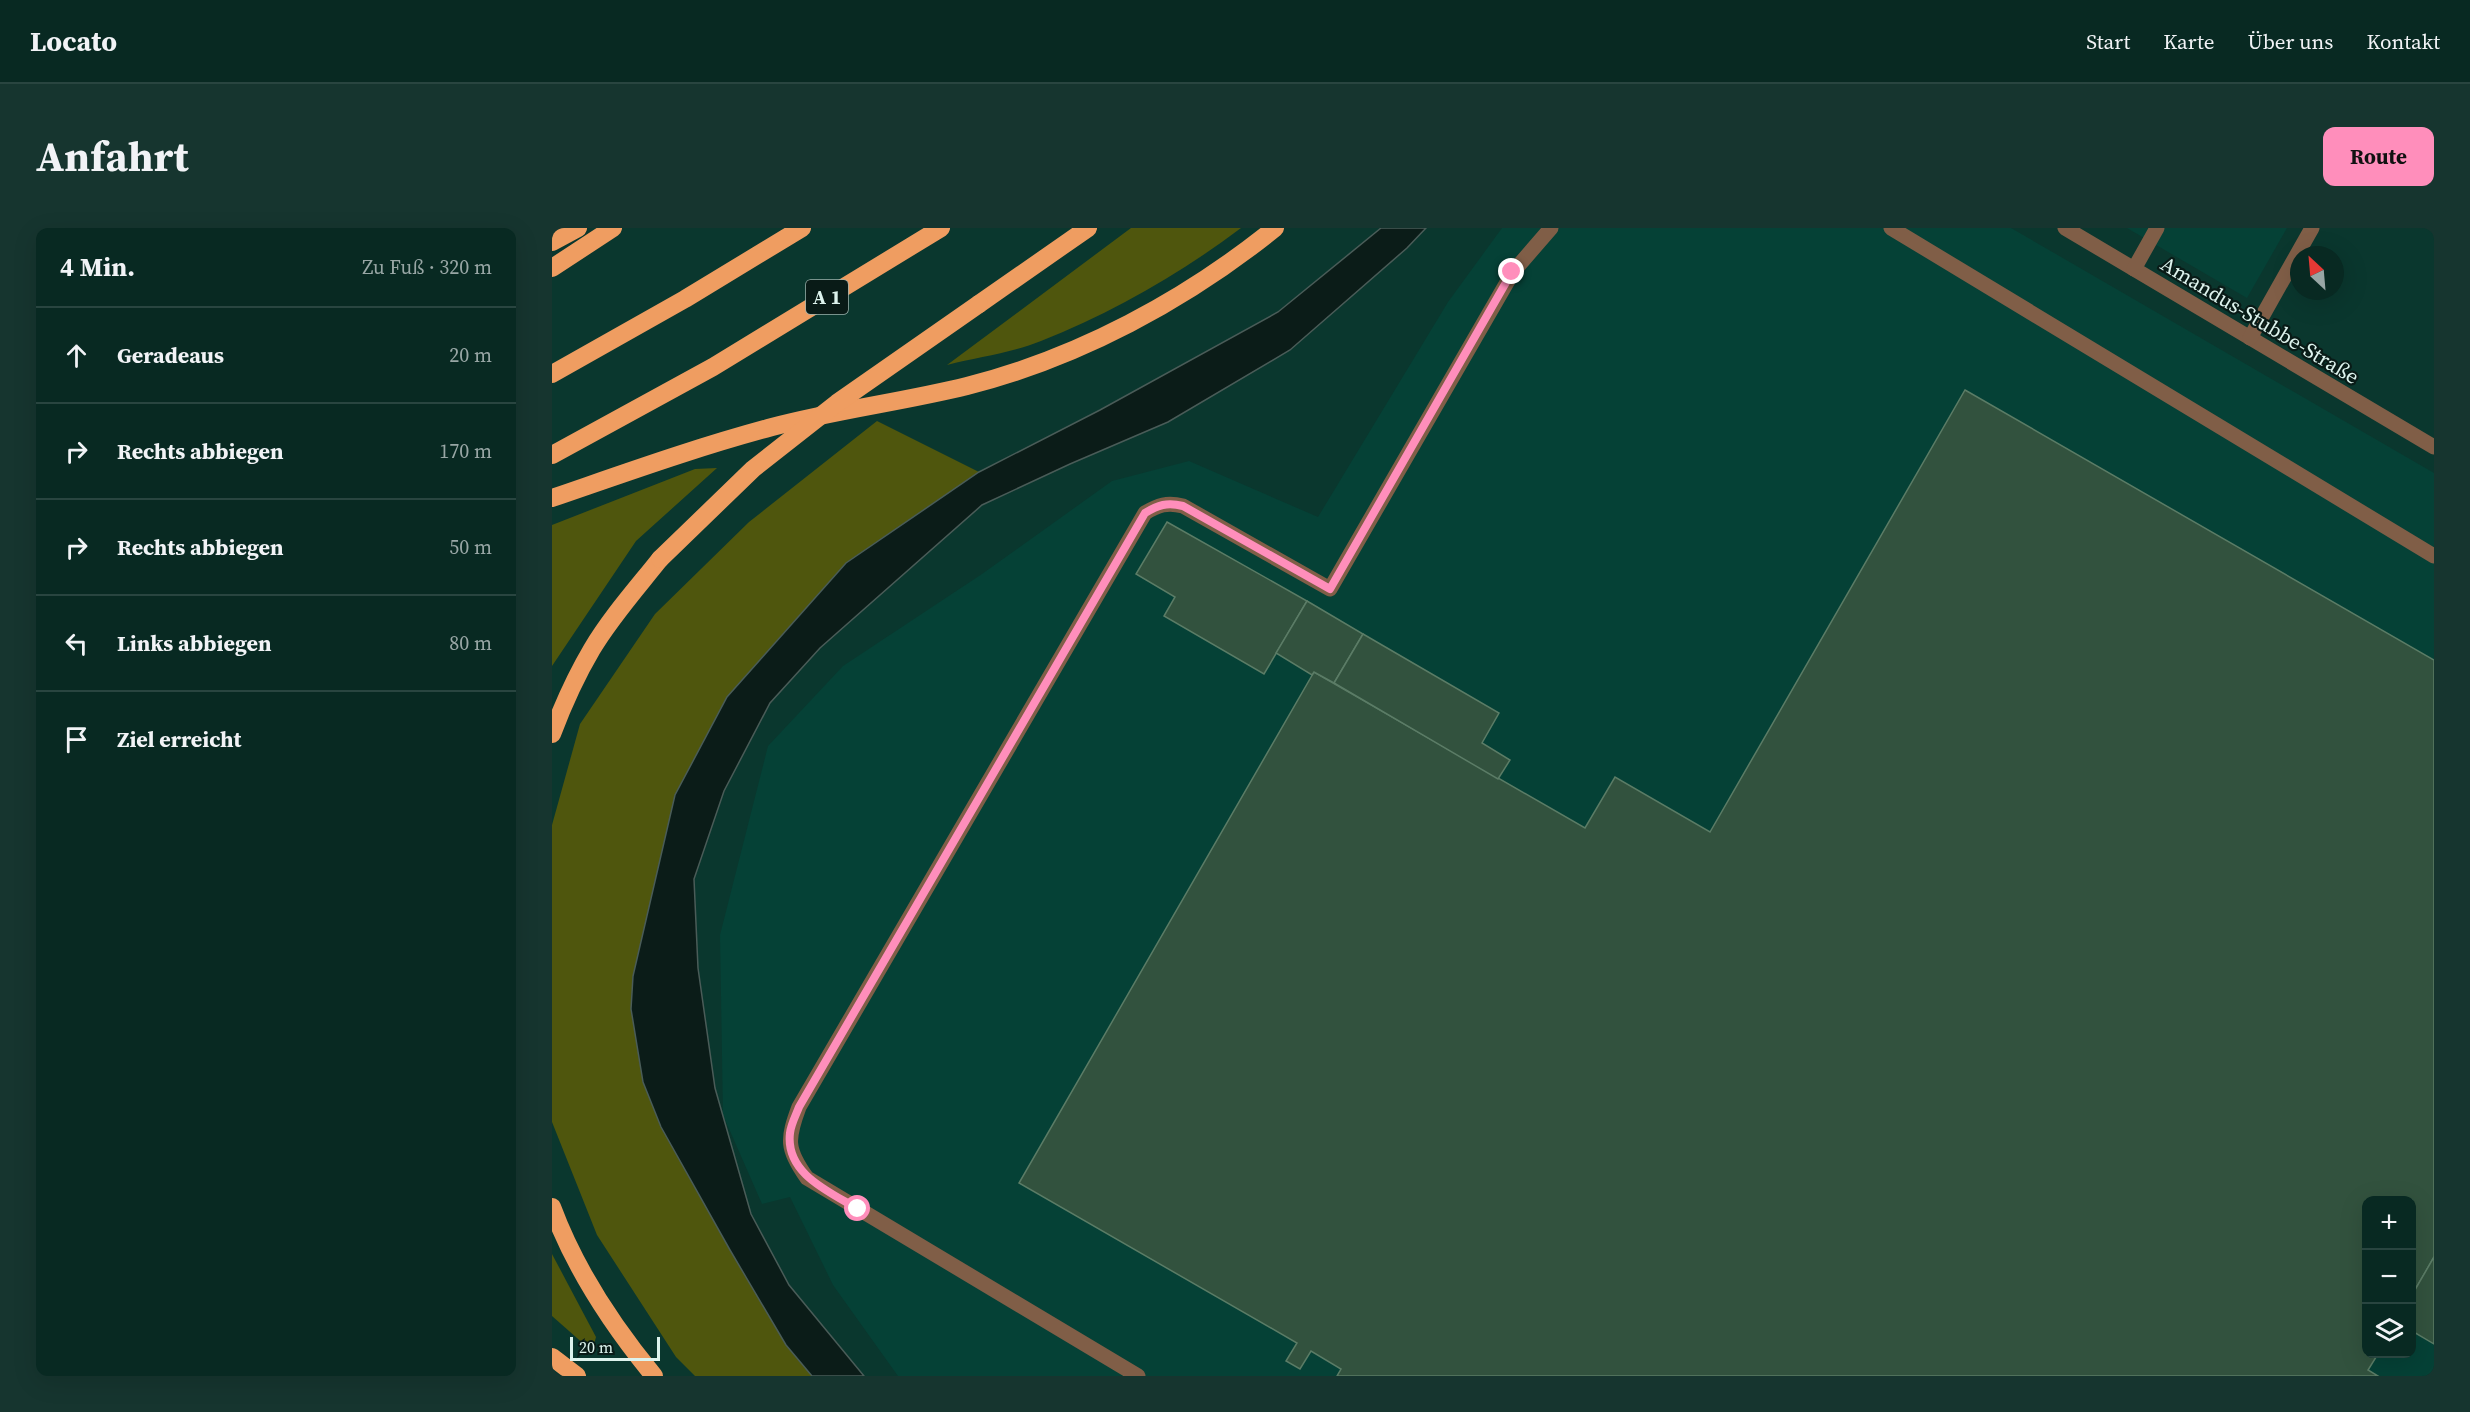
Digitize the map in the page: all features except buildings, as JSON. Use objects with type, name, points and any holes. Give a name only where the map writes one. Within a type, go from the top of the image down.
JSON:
[{"type":"highway","points":[[552,242],[578,228]]},
{"type":"highway","points":[[552,268],[613,228]]},
{"type":"highway","points":[[552,374],[675,305],[802,228]]},
{"type":"highway","name":"A 1","points":[[552,455],[712,367],[941,228]]},
{"type":"highway","points":[[552,734],[592,649],[622,606],[660,559],[753,469],[837,404],[1088,228]]},
{"type":"highway","points":[[552,498],[668,457],[773,426],[968,385],[1062,355],[1160,306],[1240,256],[1275,228]]},
{"type":"highway","points":[[552,1207],[588,1283],[627,1344],[654,1376]]},
{"type":"highway","points":[[552,1357],[577,1376]]},
{"type":"street","points":[[1138,1376],[807,1178],[789,1146],[790,1131],[799,1107],[1145,513],[1157,505],[1171,503],[1183,506],[1330,589],[1512,272],[1551,228]]},
{"type":"street","points":[[1891,228],[2434,556]]},
{"type":"street","name":"Amandus-Stubbe-Straße","points":[[2065,228],[2434,447]]},
{"type":"street","points":[[2134,269],[2157,228]]},
{"type":"street","points":[[2250,338],[2312,228]]},
{"type":"shaded area","points":[[1502,228],[2011,228],[2434,473],[2434,1376],[898,1376],[833,1285],[790,1197],[762,1204],[723,1115],[720,935],[768,746],[843,666],[982,574],[1112,481],[1189,461],[1318,517],[1448,302]]},
{"type":"shaded area","points":[[2127,228],[2287,228],[2247,298]]},
{"type":"green space","points":[[1131,228],[1241,228],[1170,277],[1094,318],[1030,345],[947,365]]},
{"type":"green space","points":[[877,421],[979,472],[846,563],[675,795],[633,976],[631,1009],[643,1082],[661,1127],[786,1345],[812,1376],[695,1376],[676,1357],[597,1235],[552,1122],[552,825],[580,724],[655,614],[749,522]]},
{"type":"green space","points":[[717,468],[636,541],[552,666],[552,525],[695,469]]},
{"type":"green space","points":[[552,1254],[596,1337],[593,1348],[586,1346],[552,1316]]},
{"type":"water","points":[[1381,228],[1426,228],[1407,248],[1290,350],[1168,422],[982,505],[820,648],[770,703],[724,791],[694,879],[698,968],[715,1088],[751,1214],[789,1285],[864,1376],[812,1376],[786,1345],[730,1250],[661,1127],[643,1082],[631,1009],[633,976],[675,795],[727,697],[846,563],[979,472],[1100,410],[1278,312]]},
{"type":"route","points":[[858,1209],[807,1178],[796,1162],[789,1146],[790,1131],[799,1107],[1145,513],[1157,505],[1171,503],[1183,506],[1330,589],[1512,272]]}]
